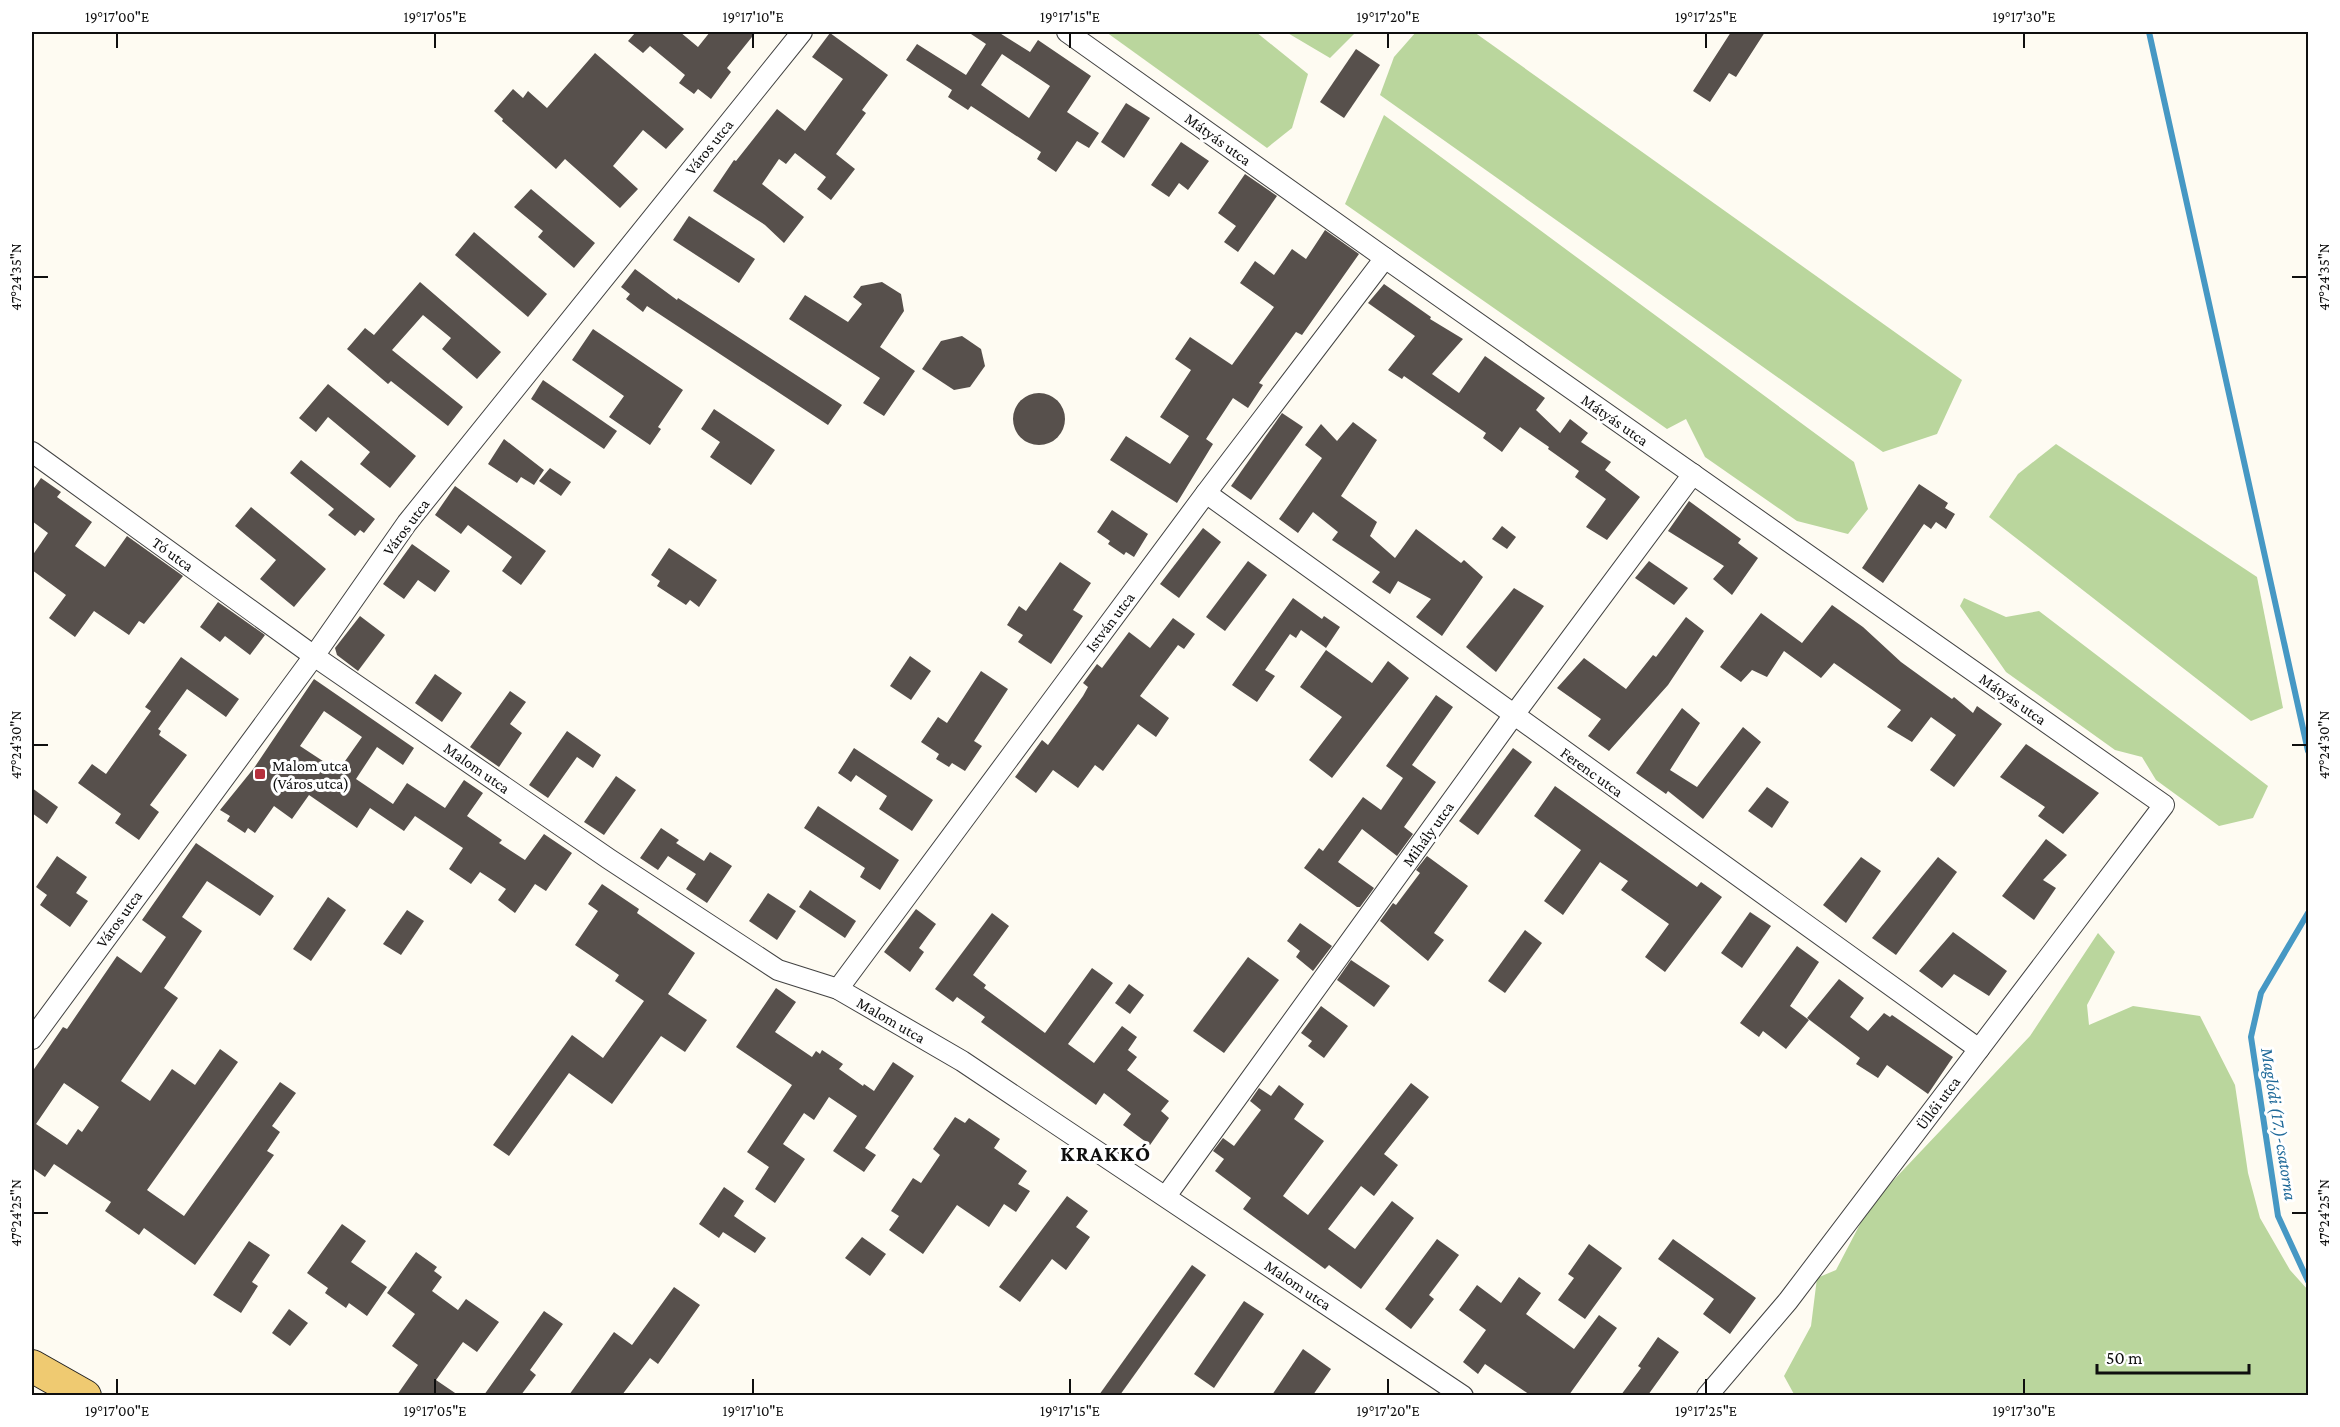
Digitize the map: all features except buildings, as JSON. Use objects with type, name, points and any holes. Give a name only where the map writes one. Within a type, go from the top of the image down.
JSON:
[{"type":"main road","points":[[32,1366],[85,1395]]},
{"type":"street","name":"Város utca","points":[[32,1039],[314,656],[406,523],[802,32]]},
{"type":"street","name":"Mátyás utca","points":[[1067,32],[2164,805]]},
{"type":"street","name":"István utca","points":[[838,989],[1206,493],[1385,258]]},
{"type":"street","name":"Tó utca","points":[[32,452],[314,656]]},
{"type":"street","name":"Mihály utca","points":[[1166,1196],[1513,716],[1693,474]]},
{"type":"street","name":"Ferenc utca","points":[[1206,493],[1979,1049]]},
{"type":"street","name":"Malom utca","points":[[314,656],[609,859],[778,970],[838,989],[962,1061],[1463,1395]]},
{"type":"street","name":"Üllői utca","points":[[1707,1395],[1788,1301],[2164,805]]},
{"type":"green space","points":[[1106,32],[1256,32],[1308,74],[1292,128],[1267,148]]},
{"type":"green space","points":[[1286,32],[1356,32],[1330,58]]},
{"type":"green space","points":[[1416,32],[1474,32],[1962,380],[1937,434],[1883,452],[1380,95],[1394,57]]},
{"type":"green space","points":[[1384,115],[1854,462],[1868,509],[1848,534],[1797,521],[1705,457],[1686,419],[1667,429],[1345,204]]},
{"type":"green space","points":[[2056,444],[2257,577],[2283,708],[2251,721],[1989,517],[2018,474]]},
{"type":"green space","points":[[1964,598],[2006,617],[2039,611],[2268,786],[2253,818],[2219,826],[2156,780],[2142,757],[2115,750],[2006,672],[1960,606]]},
{"type":"green space","points":[[2098,933],[2115,952],[2087,1005],[2089,1025],[2133,1006],[2200,1016],[2235,1085],[2248,1173],[2260,1218],[2290,1270],[2308,1290],[2308,1395],[1795,1396],[1784,1376],[1811,1326],[1817,1278],[1836,1270],[1870,1205],[2030,1036]]},
{"type":"waterway","points":[[2149,32],[2308,751]]},
{"type":"waterway","name":"Maglódi (17.)-csatorna","points":[[2308,913],[2261,993],[2251,1037],[2278,1216],[2308,1281]]},
{"type":"place","name":"Malom utca (Város utca)","points":[[260,774]]},
{"type":"district","name":"KRAKKÓ","points":[[1106,1153]]}]
